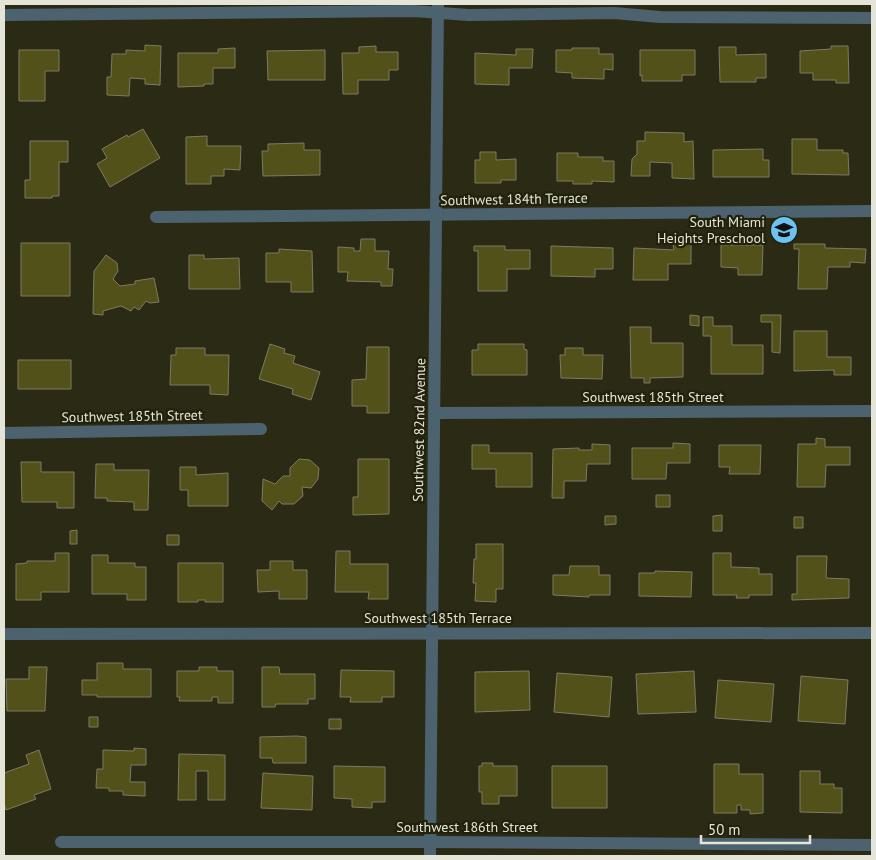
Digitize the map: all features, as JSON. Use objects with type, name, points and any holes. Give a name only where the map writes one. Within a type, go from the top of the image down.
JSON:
[{"type":"street","points":[[4,16],[414,11],[438,8],[468,15],[614,13],[660,18],[872,18]]},
{"type":"street","name":"Southwest 82nd Avenue","points":[[430,856],[438,8]]},
{"type":"street","name":"Southwest 184th Terrace","points":[[156,217],[872,211]]},
{"type":"street","name":"Southwest 185th Street","points":[[434,413],[872,410]]},
{"type":"street","name":"Southwest 185th Street","points":[[4,433],[261,429]]},
{"type":"street","name":"Southwest 185th Terrace","points":[[4,634],[432,632],[872,633]]},
{"type":"street","name":"Southwest 186th Street","points":[[61,842],[872,845]]},
{"type":"building","points":[[145,45],[161,46],[160,85],[145,84],[145,79],[130,78],[129,96],[107,95],[107,77],[111,77],[112,54],[126,54],[126,50],[145,51]]},
{"type":"building","points":[[376,46],[376,52],[398,52],[398,70],[389,70],[389,80],[358,80],[358,94],[343,94],[342,53],[359,53],[359,47]]},
{"type":"building","points":[[831,46],[848,46],[849,83],[836,83],[836,80],[813,80],[813,73],[800,73],[800,51],[831,49]]},
{"type":"building","points":[[719,47],[736,47],[736,55],[766,54],[766,78],[756,78],[756,82],[720,82]]},
{"type":"building","points":[[235,48],[235,68],[213,68],[213,84],[178,87],[178,53],[218,53],[218,49]]},
{"type":"building","points":[[572,48],[599,48],[599,54],[613,54],[613,70],[604,69],[604,79],[572,78],[572,73],[556,72],[556,50],[572,50]]},
{"type":"building","points":[[516,49],[533,49],[532,68],[509,68],[509,85],[475,84],[475,53],[516,55]]},
{"type":"building","points":[[19,50],[59,50],[59,71],[45,71],[45,101],[19,101]]},
{"type":"building","points":[[325,50],[325,80],[268,80],[267,51]]},
{"type":"building","points":[[640,50],[695,50],[695,75],[682,75],[682,81],[642,81],[642,75],[640,76]]},
{"type":"building","points":[[143,129],[160,158],[110,187],[97,164],[107,158],[102,149],[127,135],[128,137]]},
{"type":"building","points":[[645,132],[684,133],[684,142],[693,141],[694,179],[672,178],[672,163],[650,162],[650,176],[631,176],[632,159],[637,154],[637,141],[645,141]]},
{"type":"building","points":[[207,136],[207,146],[241,146],[240,170],[224,169],[224,176],[211,176],[211,184],[186,184],[186,137]]},
{"type":"building","points":[[792,139],[817,139],[817,150],[843,150],[843,153],[848,153],[849,175],[792,174]]},
{"type":"building","points":[[30,141],[68,141],[68,162],[59,162],[59,196],[52,196],[52,198],[25,198],[25,180],[30,180]]},
{"type":"building","points":[[304,143],[304,150],[320,150],[320,175],[263,176],[262,151],[268,151],[268,144]]},
{"type":"building","points":[[763,149],[763,160],[769,160],[769,177],[713,177],[713,150]]},
{"type":"building","points":[[480,152],[496,152],[496,160],[516,159],[516,180],[501,180],[501,183],[475,183],[475,160],[480,160]]},
{"type":"building","points":[[557,153],[578,153],[578,157],[603,157],[603,161],[614,161],[614,182],[592,181],[592,184],[573,184],[573,181],[557,181]]},
{"type":"building","points":[[361,239],[375,239],[375,251],[389,251],[388,269],[393,269],[392,286],[381,286],[381,282],[347,281],[348,272],[338,272],[338,247],[354,248],[354,251],[360,251]]},
{"type":"building","points":[[21,243],[70,243],[70,296],[21,296]]},
{"type":"building","points":[[673,244],[691,244],[691,264],[668,264],[668,280],[633,280],[634,248],[674,250]]},
{"type":"building","points":[[794,244],[825,244],[825,248],[866,249],[865,263],[850,262],[850,267],[828,267],[827,289],[798,289],[799,249],[794,249]]},
{"type":"building","points":[[721,245],[763,245],[762,275],[738,275],[738,268],[721,267]]},
{"type":"building","points":[[474,246],[505,246],[505,250],[530,250],[530,269],[507,269],[507,291],[478,291],[478,251],[474,251]]},
{"type":"building","points":[[551,246],[613,248],[613,269],[595,269],[595,277],[551,276]]},
{"type":"building","points":[[279,249],[312,251],[313,292],[291,292],[291,282],[266,282],[266,253],[279,253]]},
{"type":"building","points":[[106,255],[117,263],[118,271],[113,279],[120,286],[154,278],[159,302],[150,303],[146,301],[139,310],[134,307],[131,311],[121,306],[103,311],[103,315],[93,314],[94,271]]},
{"type":"building","points":[[189,255],[204,255],[204,259],[239,258],[240,289],[189,289]]},
{"type":"building","points":[[690,315],[699,316],[699,326],[690,325]]},
{"type":"building","points":[[761,315],[781,315],[780,353],[772,352],[772,322],[761,322]]},
{"type":"building","points":[[703,317],[713,317],[713,326],[732,326],[732,345],[763,345],[763,374],[711,374],[711,336],[703,336]]},
{"type":"building","points":[[630,327],[651,327],[651,343],[683,343],[683,377],[650,378],[650,383],[644,383],[644,378],[631,378]]},
{"type":"building","points":[[794,331],[827,331],[827,357],[851,357],[851,375],[834,375],[834,370],[794,371]]},
{"type":"building","points":[[270,344],[285,349],[284,353],[295,356],[293,363],[320,372],[311,400],[292,394],[293,389],[259,379]]},
{"type":"building","points":[[478,344],[524,344],[524,349],[527,350],[527,375],[472,375],[472,350],[478,350]]},
{"type":"building","points":[[367,347],[389,347],[389,413],[367,413],[367,406],[352,406],[352,380],[366,379]]},
{"type":"building","points":[[176,348],[205,348],[205,355],[229,355],[228,395],[210,394],[210,385],[170,385],[171,355],[176,355]]},
{"type":"building","points":[[565,348],[583,348],[583,355],[603,355],[602,379],[561,378],[560,355],[565,355]]},
{"type":"building","points":[[18,360],[71,360],[71,389],[18,389]]},
{"type":"building","points":[[816,438],[825,439],[825,447],[850,447],[850,465],[826,465],[825,487],[797,487],[798,444],[816,444]]},
{"type":"building","points":[[673,443],[690,444],[690,463],[667,463],[666,479],[632,479],[632,448],[673,448]]},
{"type":"building","points":[[592,444],[610,445],[610,464],[587,464],[586,481],[564,481],[564,498],[552,498],[553,449],[579,448],[579,450],[592,450]]},
{"type":"building","points":[[472,445],[489,445],[489,453],[532,453],[532,487],[496,487],[496,469],[472,469]]},
{"type":"building","points":[[719,445],[761,445],[760,474],[729,474],[730,467],[719,467]]},
{"type":"building","points":[[299,459],[310,460],[319,468],[318,479],[311,488],[302,487],[303,496],[294,504],[282,504],[279,501],[272,510],[262,501],[263,479],[275,484],[283,476],[290,476],[290,468]]},
{"type":"building","points":[[358,459],[389,459],[389,514],[353,515],[353,497],[358,497]]},
{"type":"building","points":[[21,462],[41,462],[41,472],[74,472],[74,508],[57,508],[57,502],[22,502]]},
{"type":"building","points":[[96,464],[114,464],[114,470],[149,470],[148,510],[134,510],[134,502],[107,501],[107,498],[95,498]]},
{"type":"building","points":[[180,467],[196,467],[196,475],[228,473],[228,506],[188,506],[188,490],[180,490]]},
{"type":"building","points":[[656,495],[670,495],[670,507],[656,507]]},
{"type":"building","points":[[722,515],[722,531],[713,531],[713,516]]},
{"type":"building","points":[[605,516],[616,516],[616,524],[605,525]]},
{"type":"building","points":[[794,517],[803,517],[803,528],[794,528]]},
{"type":"building","points":[[77,530],[77,544],[70,544],[70,531]]},
{"type":"building","points":[[167,535],[179,535],[179,545],[167,545]]},
{"type":"building","points":[[476,544],[503,544],[503,589],[496,589],[496,602],[475,601],[476,583],[473,583]]},
{"type":"building","points":[[336,551],[350,551],[350,564],[388,564],[388,599],[368,599],[369,592],[335,592]]},
{"type":"building","points":[[55,553],[69,553],[69,592],[41,592],[41,600],[16,600],[16,564],[27,563],[27,561],[55,561]]},
{"type":"building","points":[[713,553],[731,553],[731,567],[759,568],[759,574],[772,574],[772,595],[749,595],[749,598],[736,598],[737,595],[713,595]]},
{"type":"building","points":[[92,555],[108,555],[108,563],[135,563],[135,567],[146,567],[146,600],[127,600],[127,594],[92,594]]},
{"type":"building","points":[[797,556],[827,556],[826,578],[849,579],[849,598],[792,600],[792,594],[797,594]]},
{"type":"building","points":[[270,561],[293,561],[293,570],[307,570],[307,599],[279,599],[279,591],[258,592],[257,570],[270,570]]},
{"type":"building","points":[[178,563],[223,563],[223,602],[198,600],[198,602],[178,602]]},
{"type":"building","points":[[570,566],[599,566],[599,575],[610,575],[610,595],[589,595],[589,597],[553,595],[553,575],[569,575]]},
{"type":"building","points":[[655,571],[692,572],[691,597],[639,596],[639,573],[655,573]]},
{"type":"building","points":[[97,663],[123,663],[123,669],[151,669],[151,697],[97,697],[97,695],[82,695],[82,680],[97,680]]},
{"type":"building","points":[[29,667],[47,667],[45,711],[7,711],[6,679],[29,679]]},
{"type":"building","points":[[199,667],[217,667],[217,671],[233,671],[233,703],[218,703],[218,697],[212,697],[212,701],[179,701],[180,697],[177,697],[177,671],[199,671]]},
{"type":"building","points":[[262,667],[279,667],[280,674],[315,674],[315,699],[308,699],[308,704],[276,704],[275,707],[262,707]]},
{"type":"building","points":[[341,670],[394,671],[394,697],[382,697],[382,702],[350,702],[351,697],[340,697]]},
{"type":"building","points":[[529,671],[530,710],[475,712],[475,672]]},
{"type":"building","points":[[694,671],[696,712],[638,714],[636,674]]},
{"type":"building","points":[[557,673],[612,677],[609,717],[554,712]]},
{"type":"building","points":[[801,676],[848,680],[845,724],[798,721]]},
{"type":"building","points":[[718,680],[774,684],[771,722],[715,718]]},
{"type":"building","points":[[89,717],[98,717],[98,727],[89,727]]},
{"type":"building","points":[[329,719],[341,719],[341,729],[329,729]]},
{"type":"building","points":[[260,737],[306,737],[306,763],[273,763],[272,758],[260,758]]},
{"type":"building","points":[[134,748],[146,749],[146,765],[131,765],[130,782],[145,782],[145,796],[123,795],[123,791],[109,791],[109,788],[96,788],[97,769],[103,769],[103,750],[134,751]]},
{"type":"building","points":[[39,750],[51,789],[34,795],[36,799],[6,810],[4,803],[4,773],[29,764],[26,755]]},
{"type":"building","points":[[179,754],[225,755],[225,800],[208,800],[208,771],[196,771],[196,800],[178,800]]},
{"type":"building","points":[[482,763],[493,763],[493,766],[517,766],[517,796],[499,796],[499,804],[482,804],[482,792],[479,792],[479,766],[482,766]]},
{"type":"building","points":[[714,764],[739,764],[739,774],[763,774],[763,813],[750,814],[750,810],[741,810],[741,805],[737,805],[737,813],[714,813]]},
{"type":"building","points":[[334,766],[385,767],[385,802],[372,802],[372,808],[352,807],[352,799],[334,798]]},
{"type":"building","points":[[552,766],[607,766],[607,808],[552,808]]},
{"type":"building","points":[[800,771],[820,771],[820,784],[834,784],[834,788],[842,788],[842,813],[800,812]]},
{"type":"building","points":[[263,773],[313,776],[312,810],[261,808]]},
{"type":"place","name":"South Miami Heights Preschool","points":[[784,230]]}]
